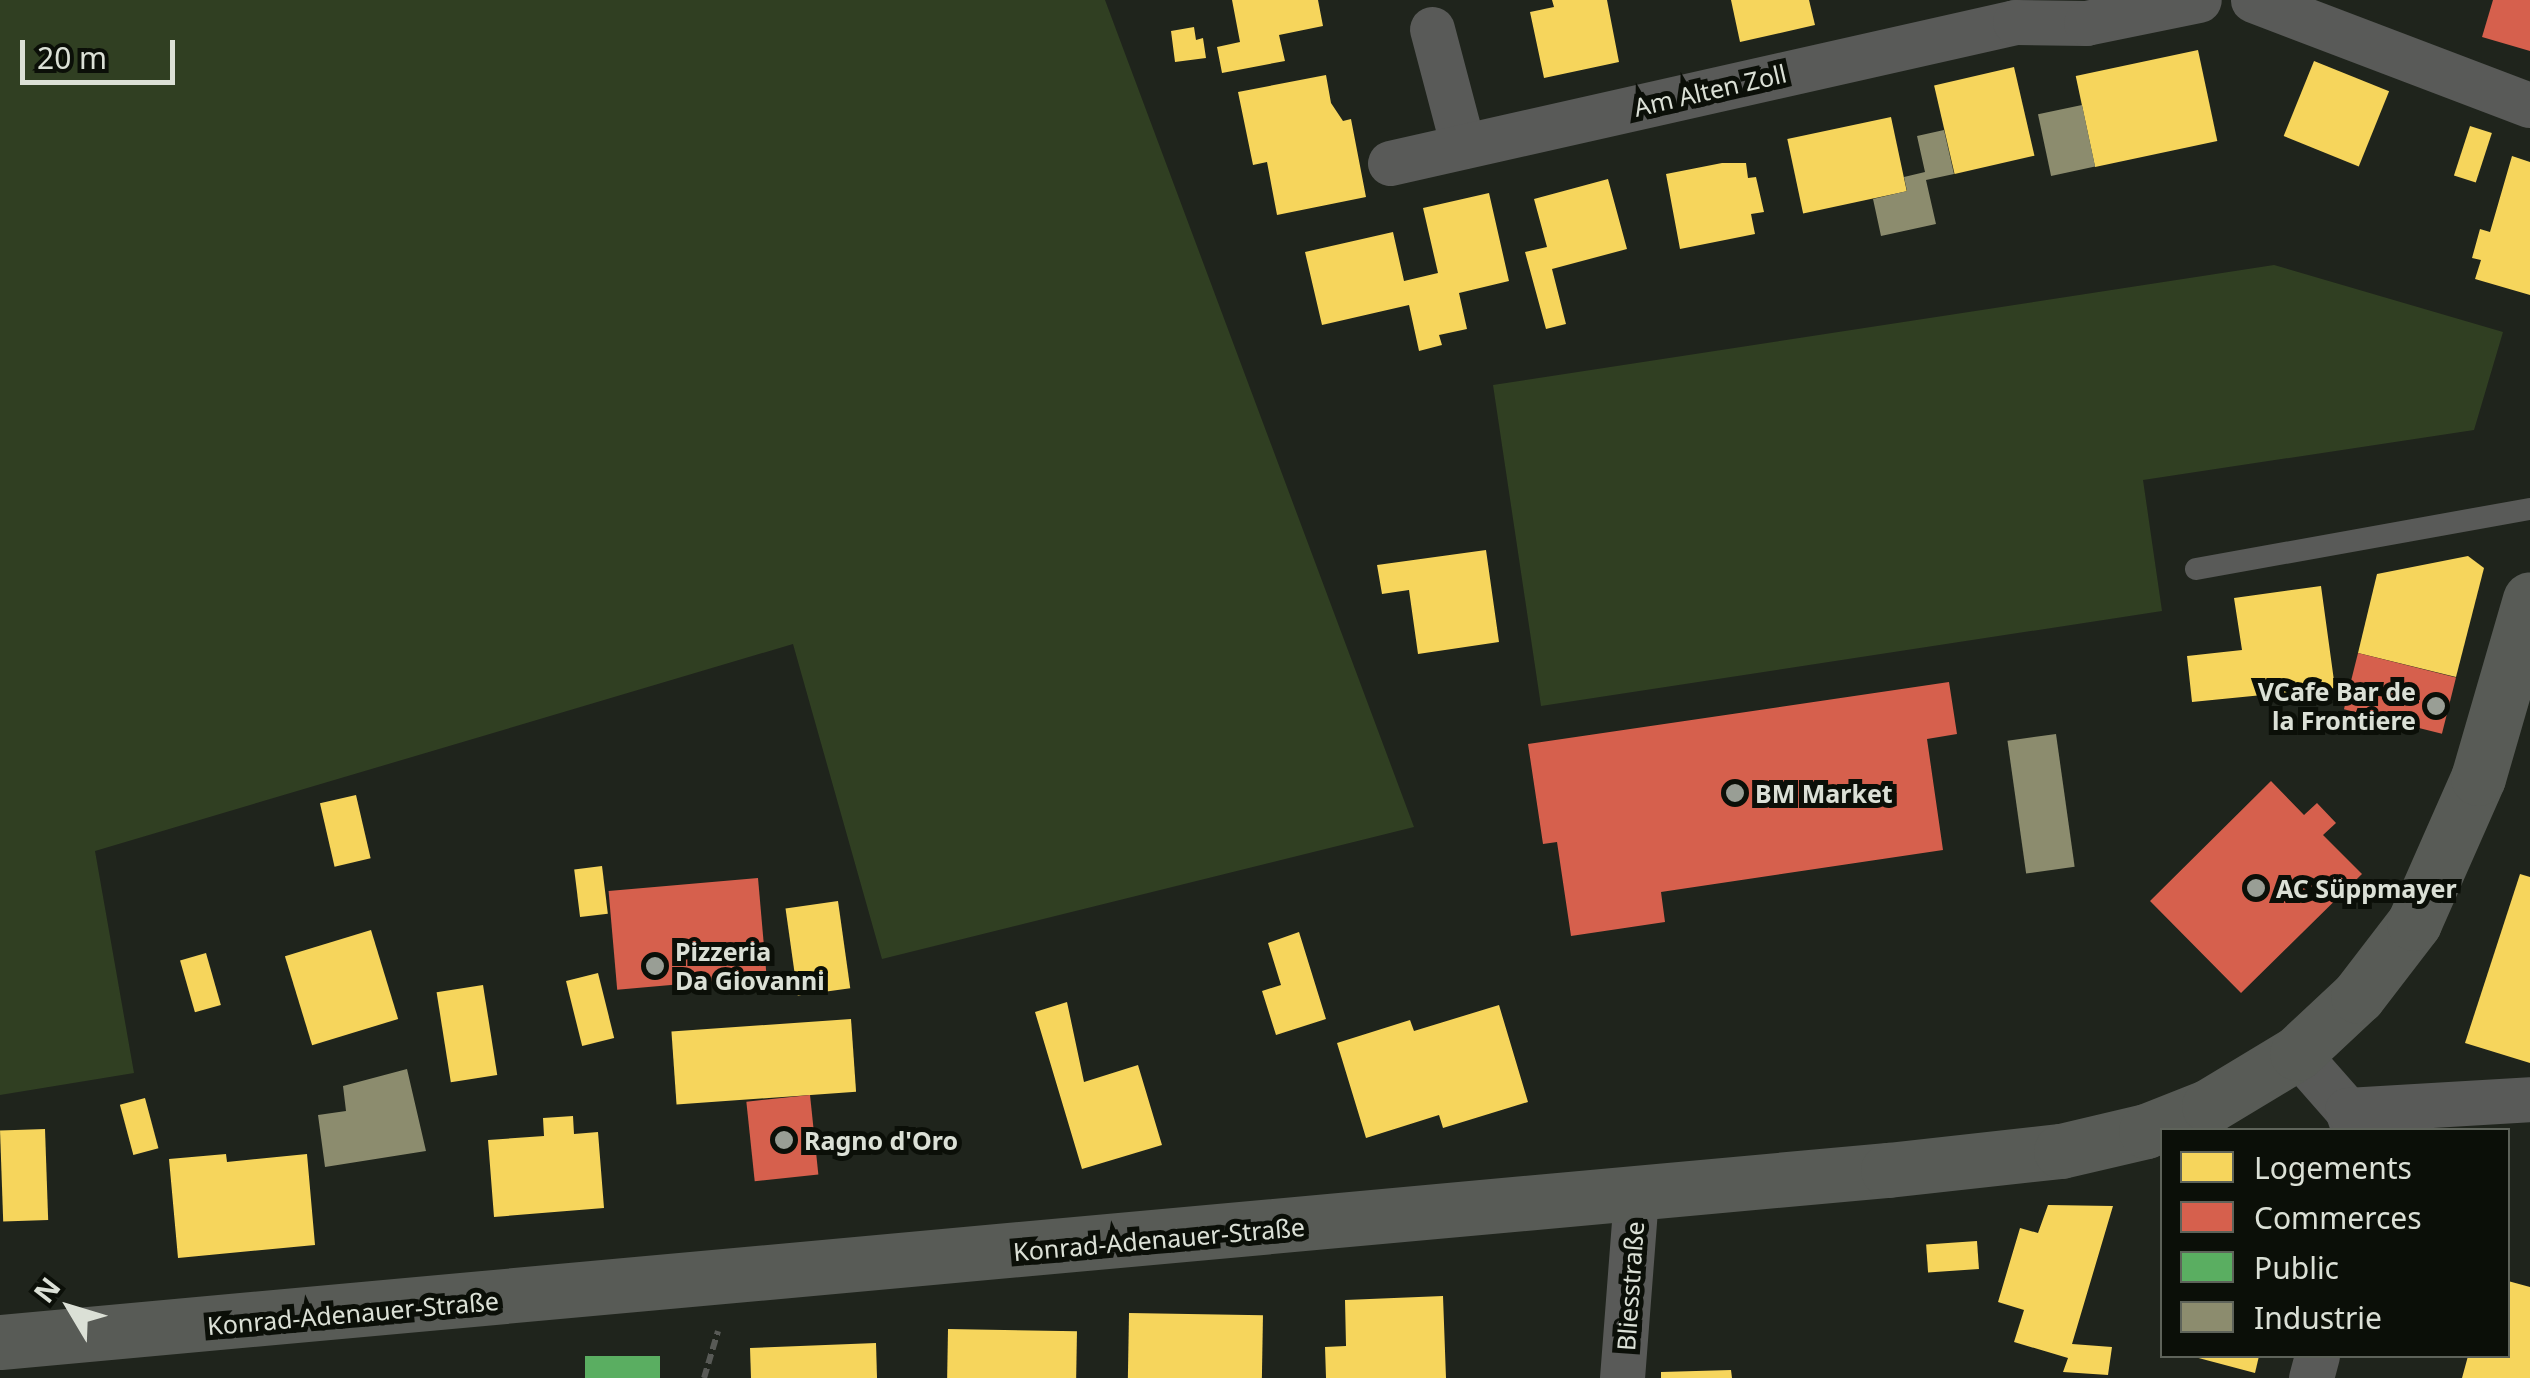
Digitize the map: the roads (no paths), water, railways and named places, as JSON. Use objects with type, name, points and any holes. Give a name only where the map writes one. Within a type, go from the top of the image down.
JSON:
[{"type":"main road","name":"Konrad-Adenauer-Straße","points":[[0,1342],[1636,1194],[2061,1151],[2177,1118],[2298,1053],[2358,996],[2414,922],[2478,778],[2530,599]]},
{"type":"street","name":"Am Alten Zoll","points":[[1390,163],[1954,17],[2086,23],[2199,0]]},
{"type":"street","points":[[2253,0],[2530,104]]},
{"type":"street","points":[[1432,29],[1463,146]]},
{"type":"street","points":[[2298,1053],[2350,1120],[2530,1099]]},
{"type":"street","name":"Bliesstraße","points":[[1622,1378],[1636,1194]]},
{"type":"lane","points":[[2196,569],[2530,509]]},
{"type":"place","name":"VCafe Bar de la Frontiere","points":[[2436,706]]},
{"type":"place","name":"BM Market","points":[[1735,793]]},
{"type":"place","name":"AC Süppmayer","points":[[2256,888]]},
{"type":"place","name":"Pizzeria Da Giovanni","points":[[655,966]]},
{"type":"place","name":"Ragno d'Oro","points":[[784,1140]]}]
